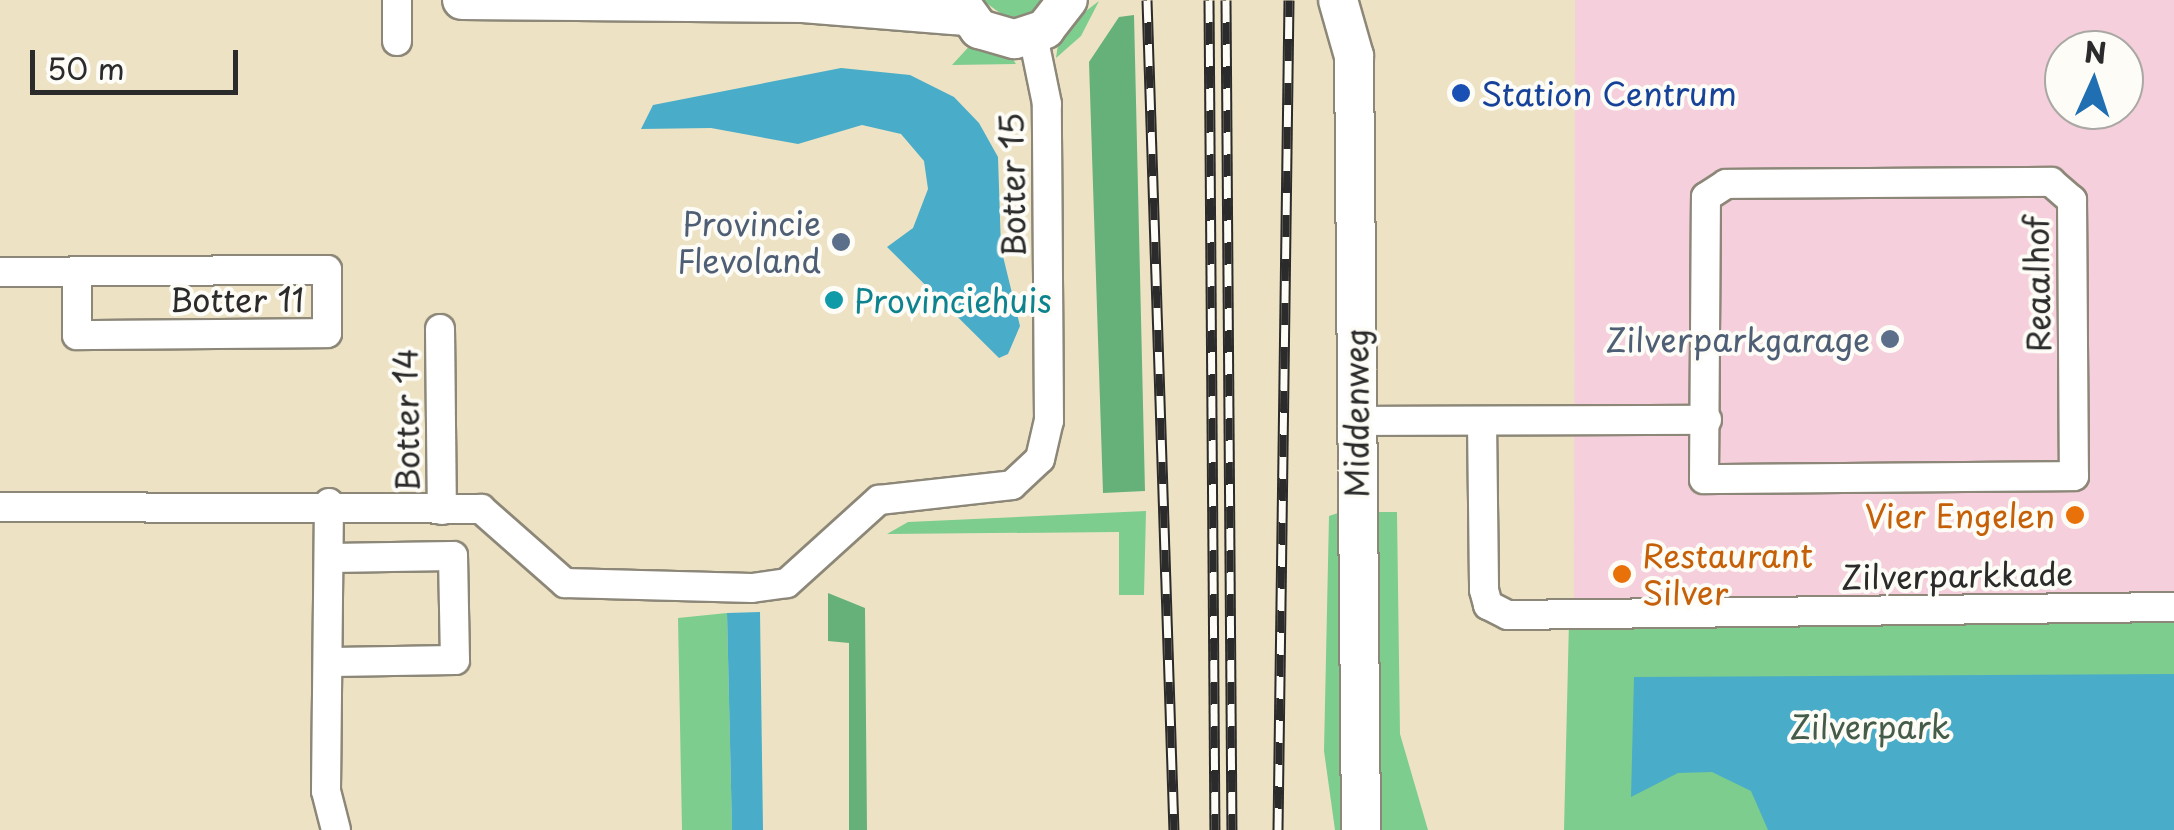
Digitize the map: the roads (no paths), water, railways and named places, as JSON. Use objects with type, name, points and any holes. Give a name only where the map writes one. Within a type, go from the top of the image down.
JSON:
[{"type":"main road","points":[[462,0],[962,8],[996,37],[1033,36],[1069,0]]},
{"type":"main road","name":"Middenweg","points":[[1338,0],[1354,56],[1361,830]]},
{"type":"street","points":[[397,0],[397,40]]},
{"type":"street","name":"Botter 15","points":[[671,587],[787,584],[879,500],[1001,490],[1040,458],[1050,421],[1047,104],[1033,36]]},
{"type":"street","name":"Reaalhof","points":[[2051,182],[2072,200],[2074,476],[1704,479],[1708,420],[1706,197],[1726,184],[2051,182]]},
{"type":"street","name":"Botter 11","points":[[0,272],[327,270],[327,333],[77,334],[77,272]]},
{"type":"street","name":"Botter 14","points":[[440,330],[442,510]]},
{"type":"street","points":[[1356,421],[1708,420]]},
{"type":"street","name":"Zilverparkkade","points":[[1482,421],[1488,605],[1561,616],[2174,607]]},
{"type":"street","points":[[0,507],[329,503],[332,662],[326,791],[336,827]]},
{"type":"street","name":"Botter 14","points":[[329,503],[481,509],[564,583],[671,587]]},
{"type":"street","points":[[330,558],[453,556],[454,573],[455,660],[332,662]]},
{"type":"water","points":[[841,68],[910,75],[954,97],[979,123],[998,157],[1001,248],[1020,326],[1008,354],[999,358],[887,247],[913,228],[928,189],[924,161],[901,134],[862,125],[798,144],[711,128],[641,129],[653,105]]},
{"type":"water","points":[[760,612],[763,830],[732,830],[727,613]]},
{"type":"water","name":"Zilverpark","points":[[2174,674],[2174,830],[1768,830],[1751,791],[1712,772],[1678,773],[1631,797],[1634,677]]},
{"type":"railway","points":[[1147,0],[1174,830]]},
{"type":"railway","points":[[1209,0],[1215,830]]},
{"type":"railway","points":[[1226,0],[1232,830]]},
{"type":"railway","points":[[1278,830],[1289,0]]},
{"type":"place","name":"Station Centrum","points":[[1461,93]]},
{"type":"place","name":"Provincie Flevoland","points":[[841,242]]},
{"type":"place","name":"Provinciehuis","points":[[834,300]]},
{"type":"place","name":"Zilverparkgarage","points":[[1890,339]]},
{"type":"place","name":"Vier Engelen","points":[[2075,515]]},
{"type":"place","name":"Restaurant Silver","points":[[1622,574]]}]
